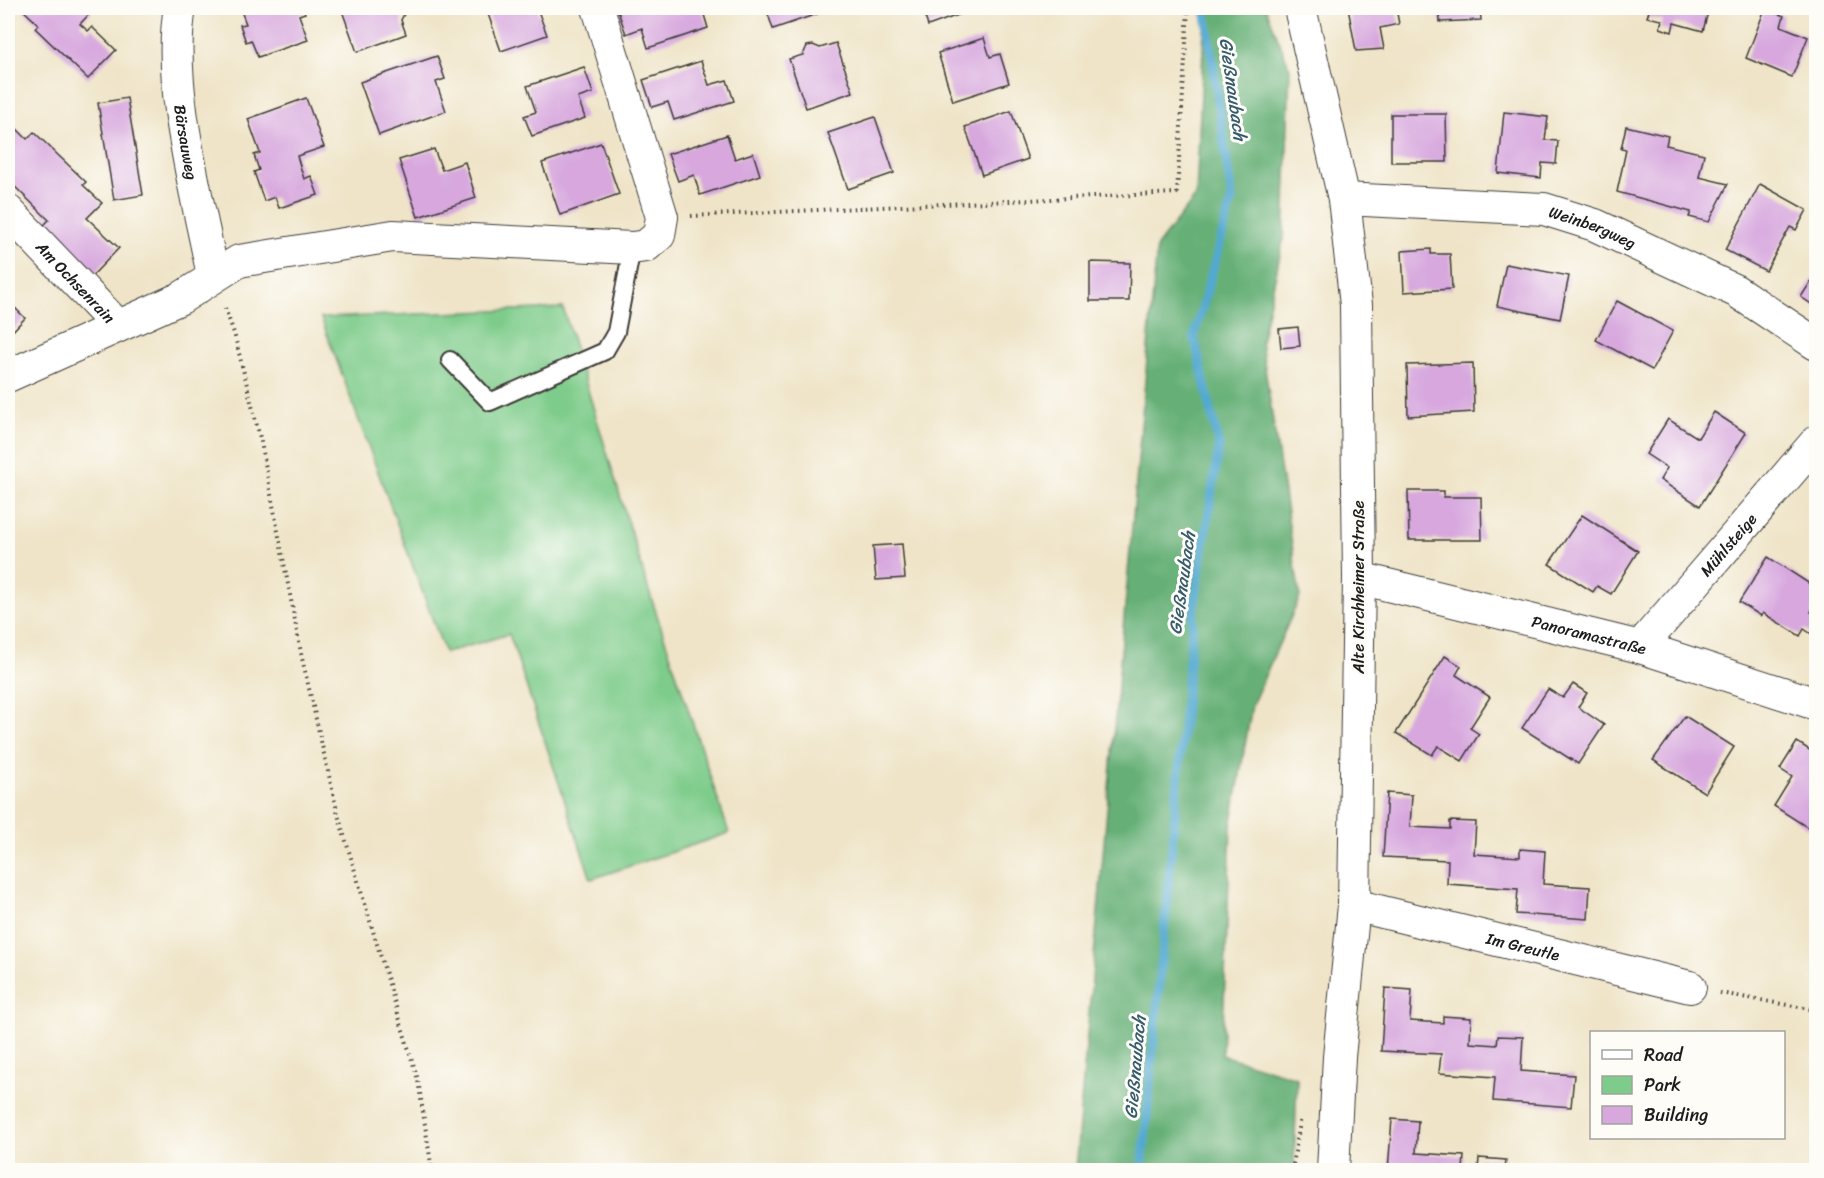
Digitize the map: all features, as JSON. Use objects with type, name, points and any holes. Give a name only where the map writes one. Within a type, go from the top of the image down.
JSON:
[{"type":"street","name":"Bärsauweg","points":[[180,8],[176,28],[181,110],[213,276]]},
{"type":"street","points":[[598,8],[662,217],[659,235],[646,246],[632,248]]},
{"type":"street","name":"Alte Kirchheimer Straße","points":[[1299,8],[1344,199],[1356,305],[1359,578],[1354,905],[1339,1057],[1333,1170]]},
{"type":"street","name":"Weinbergweg","points":[[1344,199],[1544,209],[1585,222],[1736,291],[1816,344]]},
{"type":"street","name":"Am Ochsenrain","points":[[8,211],[117,325]]},
{"type":"street","name":"Am Ochsenrain","points":[[8,376],[180,298],[238,261],[393,236],[632,248]]},
{"type":"street","name":"Mühlsteige","points":[[1640,647],[1816,442]]},
{"type":"street","name":"Panoramastraße","points":[[1359,578],[1640,647],[1816,704]]},
{"type":"street","name":"Im Greutle","points":[[1354,905],[1690,987]]},
{"type":"lane","points":[[450,360],[490,402],[605,351],[616,332],[632,248]]},
{"type":"path","points":[[662,217],[1177,192],[1188,8]]},
{"type":"path","points":[[213,276],[234,333],[261,442],[302,657],[339,815],[418,1080],[432,1170]]},
{"type":"path","points":[[1690,987],[1816,1010]]},
{"type":"green space","points":[[1205,8],[1266,8],[1290,69],[1284,237],[1261,342],[1300,597],[1252,705],[1231,827],[1222,1055],[1297,1078],[1294,1170],[1075,1170],[1157,246],[1196,196]]},
{"type":"green space","points":[[563,308],[648,588],[729,833],[591,879],[509,634],[445,653],[321,318]]},
{"type":"building","points":[[21,8],[95,8],[80,24],[88,31],[92,27],[116,50],[88,79],[35,28],[39,25]]},
{"type":"building","points":[[240,8],[303,8],[305,13],[299,15],[308,40],[258,57],[251,40],[246,42],[240,25],[246,24]]},
{"type":"building","points":[[341,8],[397,8],[405,12],[401,20],[406,34],[357,52]]},
{"type":"building","points":[[486,8],[537,8],[547,35],[501,51]]},
{"type":"building","points":[[617,8],[682,8],[683,12],[702,8],[708,28],[648,48],[642,28],[626,34]]},
{"type":"building","points":[[766,8],[815,8],[817,14],[773,29]]},
{"type":"building","points":[[922,8],[971,8],[972,10],[928,26]]},
{"type":"building","points":[[1348,8],[1396,8],[1399,24],[1380,28],[1384,49],[1356,51]]},
{"type":"building","points":[[1439,8],[1480,8],[1481,20],[1440,22]]},
{"type":"building","points":[[1650,8],[1709,8],[1703,31],[1674,23],[1672,32],[1660,28],[1662,20],[1647,17]]},
{"type":"building","points":[[1765,9],[1784,16],[1781,26],[1808,37],[1792,77],[1746,58]]},
{"type":"building","points":[[984,38],[990,57],[1000,54],[1009,83],[953,101],[938,53]]},
{"type":"building","points":[[836,43],[853,92],[806,108],[789,59],[803,55],[807,46],[813,45],[820,48]]},
{"type":"building","points":[[437,56],[445,79],[436,82],[446,111],[379,135],[360,82]]},
{"type":"building","points":[[701,61],[709,85],[727,80],[734,101],[674,120],[668,102],[652,107],[643,80]]},
{"type":"building","points":[[584,67],[593,93],[578,98],[585,118],[532,136],[524,116],[536,112],[527,86]]},
{"type":"building","points":[[127,98],[143,195],[114,200],[98,103]]},
{"type":"building","points":[[306,98],[324,147],[297,156],[304,179],[311,176],[318,195],[279,208],[275,197],[264,201],[254,172],[259,170],[254,155],[260,153],[248,119]]},
{"type":"building","points":[[1011,111],[1028,159],[982,175],[965,127]]},
{"type":"building","points":[[1504,112],[1548,117],[1545,140],[1558,141],[1556,164],[1542,163],[1541,178],[1498,173]]},
{"type":"building","points":[[1391,114],[1446,114],[1447,162],[1391,162]]},
{"type":"building","points":[[875,117],[894,173],[848,189],[828,133]]},
{"type":"building","points":[[8,120],[27,139],[34,132],[86,182],[83,185],[102,203],[87,218],[119,248],[92,276],[41,228],[49,220],[8,180]]},
{"type":"building","points":[[1626,126],[1668,136],[1666,145],[1704,154],[1699,177],[1728,184],[1709,222],[1689,217],[1691,212],[1617,192],[1626,150],[1621,149]]},
{"type":"building","points":[[727,135],[735,159],[753,153],[760,175],[700,195],[694,175],[678,181],[668,154]]},
{"type":"building","points":[[601,143],[619,194],[560,215],[542,163]]},
{"type":"building","points":[[434,149],[442,170],[465,162],[476,198],[418,217],[399,160]]},
{"type":"building","points":[[1760,184],[1807,210],[1796,230],[1790,227],[1766,271],[1725,250]]},
{"type":"building","points":[[1431,249],[1431,254],[1450,254],[1452,289],[1404,292],[1402,251]]},
{"type":"building","points":[[1090,262],[1130,263],[1129,301],[1090,301]]},
{"type":"building","points":[[1506,264],[1569,276],[1560,319],[1497,306]]},
{"type":"building","points":[[1813,278],[1816,280],[1816,307],[1801,297]]},
{"type":"building","points":[[8,301],[25,318],[8,336]]},
{"type":"building","points":[[1617,301],[1673,331],[1652,370],[1596,340]]},
{"type":"building","points":[[1298,327],[1300,346],[1281,348],[1279,329]]},
{"type":"building","points":[[1473,363],[1474,412],[1408,416],[1407,365]]},
{"type":"building","points":[[1714,412],[1746,433],[1700,506],[1660,480],[1667,468],[1646,454],[1668,419],[1698,438]]},
{"type":"building","points":[[1408,491],[1444,491],[1444,497],[1481,497],[1482,540],[1409,540]]},
{"type":"building","points":[[1582,515],[1638,551],[1611,594],[1597,586],[1593,592],[1549,564]]},
{"type":"building","points":[[902,544],[905,578],[876,580],[873,546]]},
{"type":"building","points":[[1768,557],[1816,588],[1816,603],[1811,612],[1816,615],[1816,637],[1804,629],[1800,636],[1763,613],[1761,616],[1739,602]]},
{"type":"building","points":[[1445,656],[1461,666],[1456,675],[1490,697],[1470,728],[1479,734],[1462,761],[1438,746],[1432,755],[1396,733]]},
{"type":"building","points":[[1573,684],[1587,693],[1578,707],[1604,725],[1578,764],[1522,728],[1548,689],[1563,698]]},
{"type":"building","points":[[1685,716],[1734,747],[1705,793],[1653,760]]},
{"type":"building","points":[[1797,742],[1816,754],[1816,833],[1774,806],[1792,777],[1780,769]]},
{"type":"building","points":[[1387,793],[1412,795],[1410,827],[1450,829],[1450,821],[1476,822],[1474,854],[1520,857],[1520,849],[1545,851],[1543,884],[1590,887],[1588,919],[1516,914],[1518,889],[1447,884],[1448,860],[1383,857]]},
{"type":"building","points":[[1385,988],[1412,990],[1410,1021],[1443,1023],[1443,1016],[1471,1018],[1470,1043],[1497,1045],[1498,1036],[1523,1037],[1521,1071],[1574,1075],[1571,1107],[1493,1101],[1495,1077],[1439,1073],[1441,1054],[1381,1051]]},
{"type":"building","points":[[1392,1119],[1418,1121],[1416,1153],[1464,1156],[1463,1170],[1388,1170]]},
{"type":"building","points":[[1479,1158],[1506,1160],[1505,1170],[1478,1170]]},
{"type":"waterway","name":"Gießnaubach","points":[[1142,1170],[1194,608],[1219,446],[1194,337],[1232,199],[1205,8]]}]
